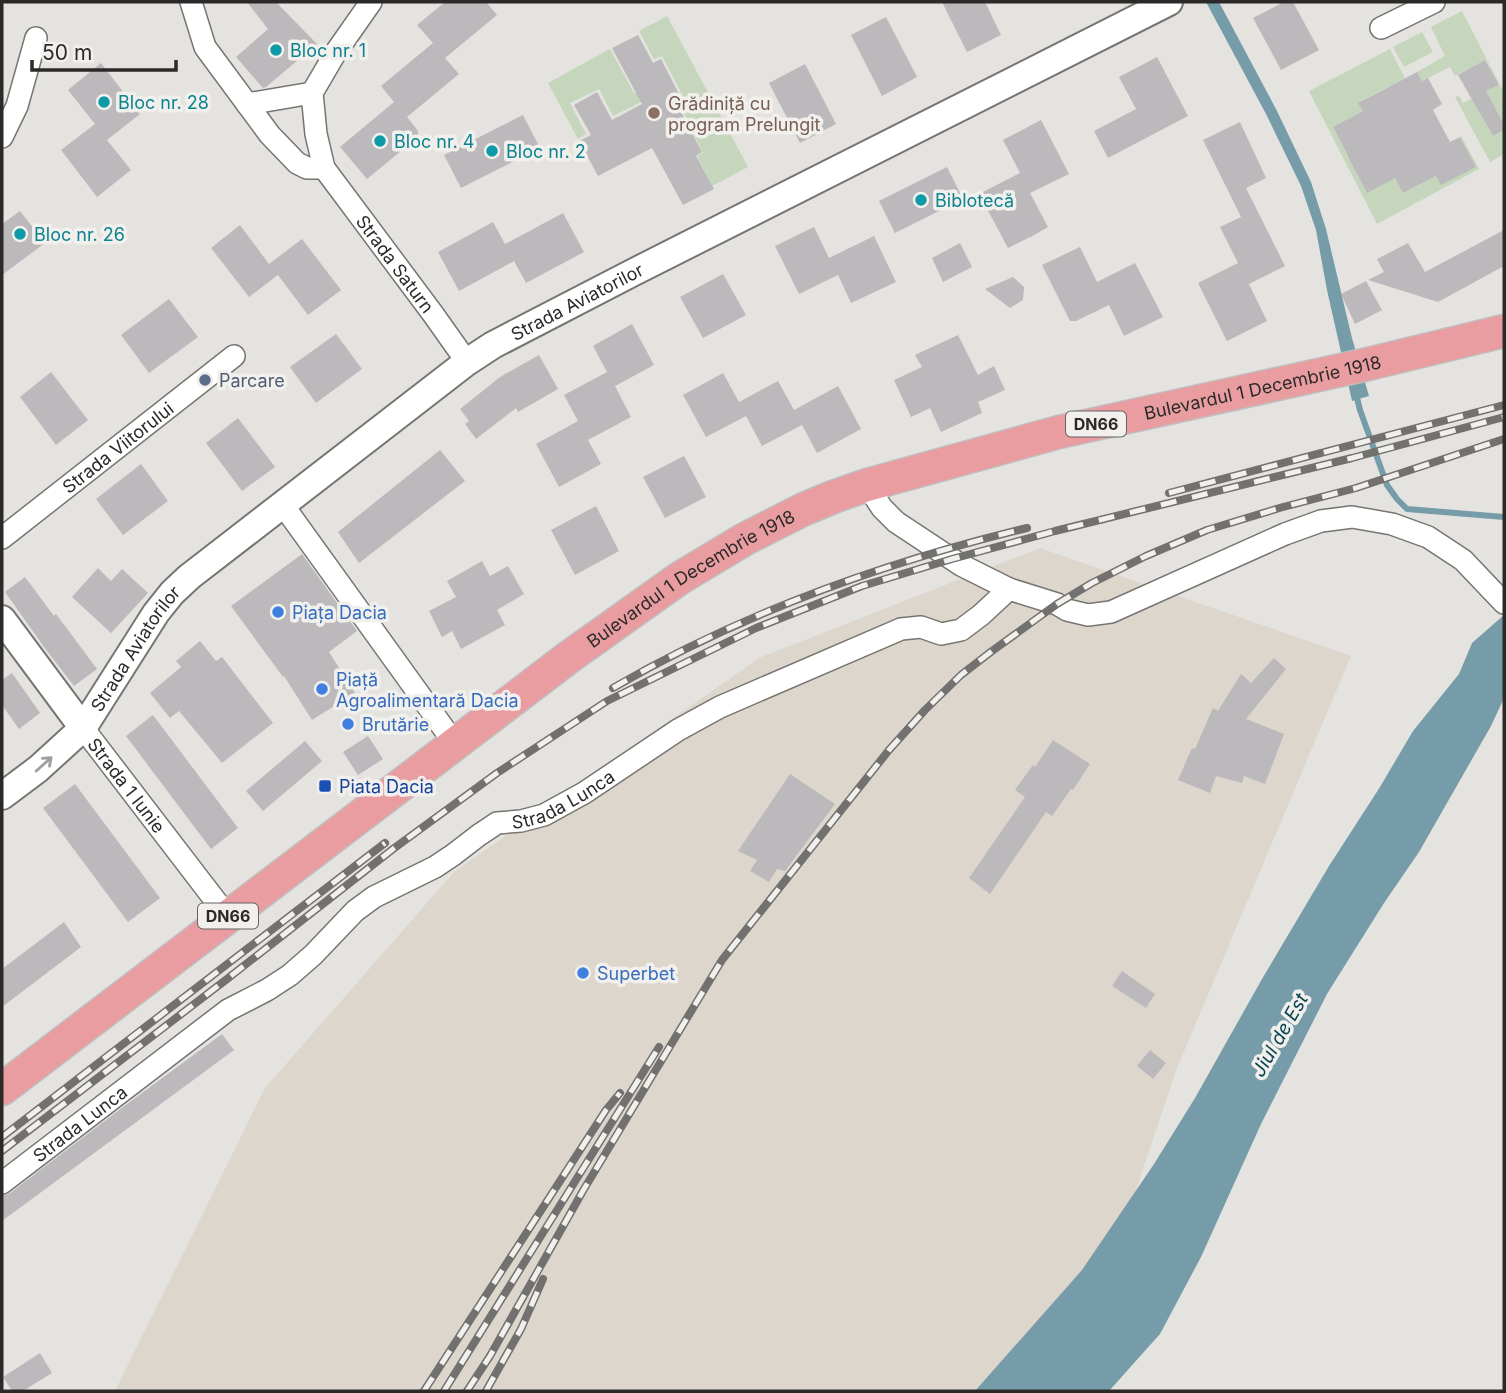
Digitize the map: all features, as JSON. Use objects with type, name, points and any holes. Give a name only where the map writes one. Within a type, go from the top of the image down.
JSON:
[{"type":"main road","name":"Bulevardul 1 Decembrie 1918","points":[[2,1089],[569,657],[680,578],[802,510],[867,485],[1059,432],[1364,365],[1504,331]]},
{"type":"street","points":[[191,2],[205,47],[270,135],[298,163],[307,168],[324,168]]},
{"type":"street","points":[[247,104],[312,93],[336,52],[372,2]]},
{"type":"street","name":"Strada Aviatorilor","points":[[2,796],[38,769],[83,728],[156,613],[172,593],[467,362],[493,345],[634,272],[1169,2]]},
{"type":"street","points":[[1381,28],[1434,2]]},
{"type":"street","points":[[2,137],[17,106],[36,38]]},
{"type":"street","name":"Strada Saturn","points":[[312,93],[316,134],[324,168],[467,362]]},
{"type":"street","name":"Strada Viitorului","points":[[2,538],[234,356]]},
{"type":"street","points":[[867,485],[882,509],[896,522],[961,565],[1009,589],[1088,615],[1111,612],[1285,534],[1321,521],[1352,516],[1392,524],[1428,537],[1463,560],[1500,598]]},
{"type":"street","points":[[283,505],[455,744]]},
{"type":"street","name":"Strada Lunca","points":[[2,1183],[228,1010],[290,975],[313,956],[355,911],[373,897],[435,867],[497,823],[544,815],[584,793],[678,730],[720,707],[901,629],[922,627],[941,634],[961,630],[1009,589]]},
{"type":"street","name":"Strada 1 Iunie","points":[[2,619],[228,916]]},
{"type":"shaded area","points":[[1040,548],[1351,656],[1177,1068],[1068,1391],[115,1391],[265,1088],[454,872],[759,658]]},
{"type":"green space","points":[[1462,11],[1504,93],[1504,124],[1496,109],[1482,117],[1493,136],[1504,130],[1504,154],[1490,162],[1455,97],[1459,96],[1463,103],[1498,85],[1486,60],[1455,76],[1450,67],[1422,81],[1417,72],[1445,56],[1431,27]]},
{"type":"green space","points":[[667,16],[748,167],[712,186],[697,156],[703,153],[680,105],[686,102],[662,56],[654,59],[639,31]]},
{"type":"green space","points":[[1422,32],[1433,52],[1404,67],[1393,47]]},
{"type":"green space","points":[[610,49],[634,93],[640,90],[645,100],[613,116],[599,89],[570,103],[586,134],[578,139],[548,83]]},
{"type":"green space","points":[[1390,49],[1405,78],[1359,102],[1363,111],[1333,127],[1348,157],[1390,168],[1403,193],[1436,176],[1475,166],[1461,136],[1479,169],[1377,224],[1309,91]]},
{"type":"water","points":[[1206,2],[1219,2],[1311,182],[1326,229],[1369,396],[1352,401],[1316,230],[1301,186]]},
{"type":"water","name":"Jiul de Est","points":[[1504,615],[1504,698],[1491,726],[1419,852],[1327,994],[1261,1124],[1201,1257],[1160,1334],[1109,1391],[975,1391],[1082,1270],[1195,1098],[1329,866],[1413,731],[1459,674],[1472,643]]},
{"type":"building","name":"Bloc nr. 1","points":[[247,2],[276,2],[317,44],[263,88],[236,57],[268,29]]},
{"type":"building","points":[[445,2],[486,2],[497,15],[445,58],[459,74],[407,117],[418,131],[418,137],[367,179],[340,147],[394,102],[381,86],[433,43],[417,25]]},
{"type":"building","points":[[942,2],[985,2],[1001,35],[967,52]]},
{"type":"building","points":[[1284,2],[1293,2],[1319,50],[1281,70],[1253,18]]},
{"type":"building","points":[[886,17],[917,77],[882,96],[851,35]]},
{"type":"building","name":"Grădiniță cu program Prelungit","points":[[638,35],[653,63],[661,59],[682,100],[677,104],[702,152],[696,156],[714,189],[683,205],[652,148],[598,176],[579,141],[591,135],[574,105],[597,92],[612,120],[642,104],[612,48]]},
{"type":"building","points":[[1157,57],[1188,116],[1108,158],[1094,131],[1136,109],[1119,77]]},
{"type":"building","points":[[1485,60],[1499,85],[1486,91],[1504,124],[1504,130],[1493,136],[1458,75]]},
{"type":"building","points":[[101,63],[140,114],[107,140],[131,170],[97,197],[61,150],[95,124],[68,90]]},
{"type":"building","points":[[805,64],[836,124],[800,143],[769,83]]},
{"type":"building","points":[[1417,72],[1422,81],[1428,78],[1442,104],[1433,110],[1450,142],[1460,137],[1476,167],[1441,185],[1436,176],[1403,193],[1395,178],[1367,193],[1333,127],[1363,111],[1358,103]]},
{"type":"building","name":"Bloc nr. 2","points":[[523,115],[540,148],[461,188],[444,155]]},
{"type":"building","points":[[1041,120],[1069,174],[1030,193],[1048,227],[1008,248],[979,194],[1020,173],[1003,140]]},
{"type":"building","points":[[1240,122],[1266,178],[1246,188],[1285,266],[1249,284],[1267,321],[1227,341],[1198,283],[1238,263],[1220,227],[1241,217],[1203,140]]},
{"type":"building","name":"Biblotecă","points":[[947,167],[963,199],[895,233],[879,201]]},
{"type":"building","name":"Bloc nr. 26","points":[[20,211],[45,243],[2,275],[2,224]]},
{"type":"building","points":[[563,213],[584,252],[526,283],[514,261],[459,291],[438,252],[493,222],[505,244]]},
{"type":"building","points":[[240,225],[269,264],[302,239],[341,290],[308,315],[278,275],[249,297],[211,248]]},
{"type":"building","points":[[814,227],[829,258],[874,236],[896,282],[851,303],[838,275],[799,294],[775,246]]},
{"type":"building","points":[[1504,230],[1504,266],[1438,302],[1368,280],[1384,272],[1377,259],[1408,243],[1425,272]]},
{"type":"building","points":[[960,243],[972,267],[943,282],[932,258]]},
{"type":"building","points":[[1080,247],[1097,282],[1135,263],[1163,317],[1124,336],[1109,305],[1076,321],[1070,321],[1042,265]]},
{"type":"building","points":[[723,274],[746,315],[703,338],[680,297]]},
{"type":"building","points":[[1013,277],[1024,287],[1023,300],[1010,308],[985,289]]},
{"type":"building","points":[[1366,281],[1382,310],[1355,324],[1341,294]]},
{"type":"building","points":[[169,299],[198,337],[149,373],[121,335]]},
{"type":"building","points":[[632,324],[654,365],[615,386],[631,417],[588,440],[601,464],[559,487],[536,444],[578,421],[564,395],[607,372],[593,346]]},
{"type":"building","points":[[336,334],[362,369],[316,403],[290,367]]},
{"type":"building","points":[[958,335],[978,375],[994,366],[1005,390],[978,402],[982,413],[941,432],[930,408],[911,417],[894,380],[922,367],[915,355]]},
{"type":"building","points":[[539,355],[558,389],[518,412],[516,408],[476,439],[465,424],[469,421],[460,409],[500,377]]},
{"type":"building","points":[[51,372],[88,420],[56,445],[20,397]]},
{"type":"building","points":[[723,373],[739,402],[778,381],[794,410],[838,386],[861,429],[817,453],[802,425],[762,446],[746,416],[706,437],[683,395]]},
{"type":"building","points":[[238,418],[275,467],[242,491],[206,443]]},
{"type":"building","points":[[440,450],[465,481],[359,563],[338,532]]},
{"type":"building","points":[[684,456],[706,497],[665,518],[643,477]]},
{"type":"building","points":[[141,464],[168,501],[123,535],[96,499]]},
{"type":"building","points":[[596,506],[619,551],[575,575],[551,530]]},
{"type":"building","name":"Piața Dacia","points":[[302,554],[357,631],[329,652],[355,693],[312,720],[284,676],[231,606]]},
{"type":"building","points":[[482,561],[490,576],[508,566],[524,594],[497,610],[505,625],[461,649],[452,631],[442,637],[429,611],[456,597],[447,581]]},
{"type":"building","points":[[98,568],[111,581],[122,569],[148,593],[111,633],[72,597]]},
{"type":"building","points":[[25,577],[97,669],[74,686],[5,592]]},
{"type":"building","points":[[200,641],[216,661],[222,657],[273,723],[222,763],[179,711],[170,718],[150,693],[181,667],[176,661]]},
{"type":"building","points":[[1274,658],[1286,669],[1246,719],[1284,734],[1265,784],[1244,776],[1242,783],[1216,776],[1210,793],[1178,780],[1213,708],[1218,711],[1241,674],[1251,683]]},
{"type":"building","points":[[12,673],[40,713],[19,729],[2,705],[2,680]]},
{"type":"building","points":[[153,715],[238,828],[211,849],[126,736]]},
{"type":"building","points":[[368,736],[383,759],[358,775],[343,752]]},
{"type":"building","points":[[1053,740],[1090,764],[1052,816],[1046,812],[990,894],[969,878],[1025,797],[1015,790]]},
{"type":"building","points":[[305,741],[322,761],[263,811],[246,791]]},
{"type":"building","points":[[790,774],[835,804],[785,871],[777,869],[769,882],[750,871],[757,860],[738,851]]},
{"type":"building","points":[[75,784],[160,898],[128,922],[43,808]]},
{"type":"building","points":[[64,922],[81,947],[2,1007],[2,969]]},
{"type":"building","points":[[1122,971],[1155,994],[1146,1008],[1112,986]]},
{"type":"building","points":[[222,1034],[234,1050],[2,1221],[2,1196],[10,1193]]},
{"type":"building","points":[[1150,1050],[1166,1063],[1153,1079],[1137,1066]]},
{"type":"building","points":[[40,1353],[52,1373],[23,1391],[12,1391],[3,1377]]},
{"type":"waterway","points":[[1356,394],[1387,485],[1407,509],[1504,517]]},
{"type":"railway","points":[[1169,493],[1504,405]]},
{"type":"railway","points":[[2,1151],[393,849],[497,773],[607,701],[756,628],[862,586],[952,559],[1504,417]]},
{"type":"railway","points":[[467,1391],[490,1356],[584,1189],[722,960],[889,750],[961,675],[1057,604],[1146,556],[1207,530],[1356,488],[1504,439]]},
{"type":"railway","points":[[613,688],[712,636],[814,593],[919,557],[1027,528]]},
{"type":"railway","points":[[2,1137],[385,843]]},
{"type":"railway","points":[[444,1391],[659,1047]]},
{"type":"railway","points":[[424,1391],[606,1110],[620,1093]]},
{"type":"railway","points":[[486,1391],[521,1329],[543,1279]]},
{"type":"place","name":"Bloc nr. 1","points":[[276,50]]},
{"type":"place","name":"Bloc nr. 28","points":[[104,102]]},
{"type":"place","name":"Grădiniță cu program Prelungit","points":[[654,113]]},
{"type":"place","name":"Bloc nr. 4","points":[[380,141]]},
{"type":"place","name":"Bloc nr. 2","points":[[492,151]]},
{"type":"place","name":"Biblotecă","points":[[921,200]]},
{"type":"place","name":"Bloc nr. 26","points":[[20,234]]},
{"type":"place","name":"Parcare","points":[[205,380]]},
{"type":"place","name":"Piața Dacia","points":[[278,612]]},
{"type":"place","name":"Piață Agroalimentară Dacia","points":[[322,689]]},
{"type":"place","name":"Brutărie","points":[[348,724]]},
{"type":"place","name":"Piata Dacia","points":[[325,786]]},
{"type":"place","name":"Superbet","points":[[583,973]]}]
